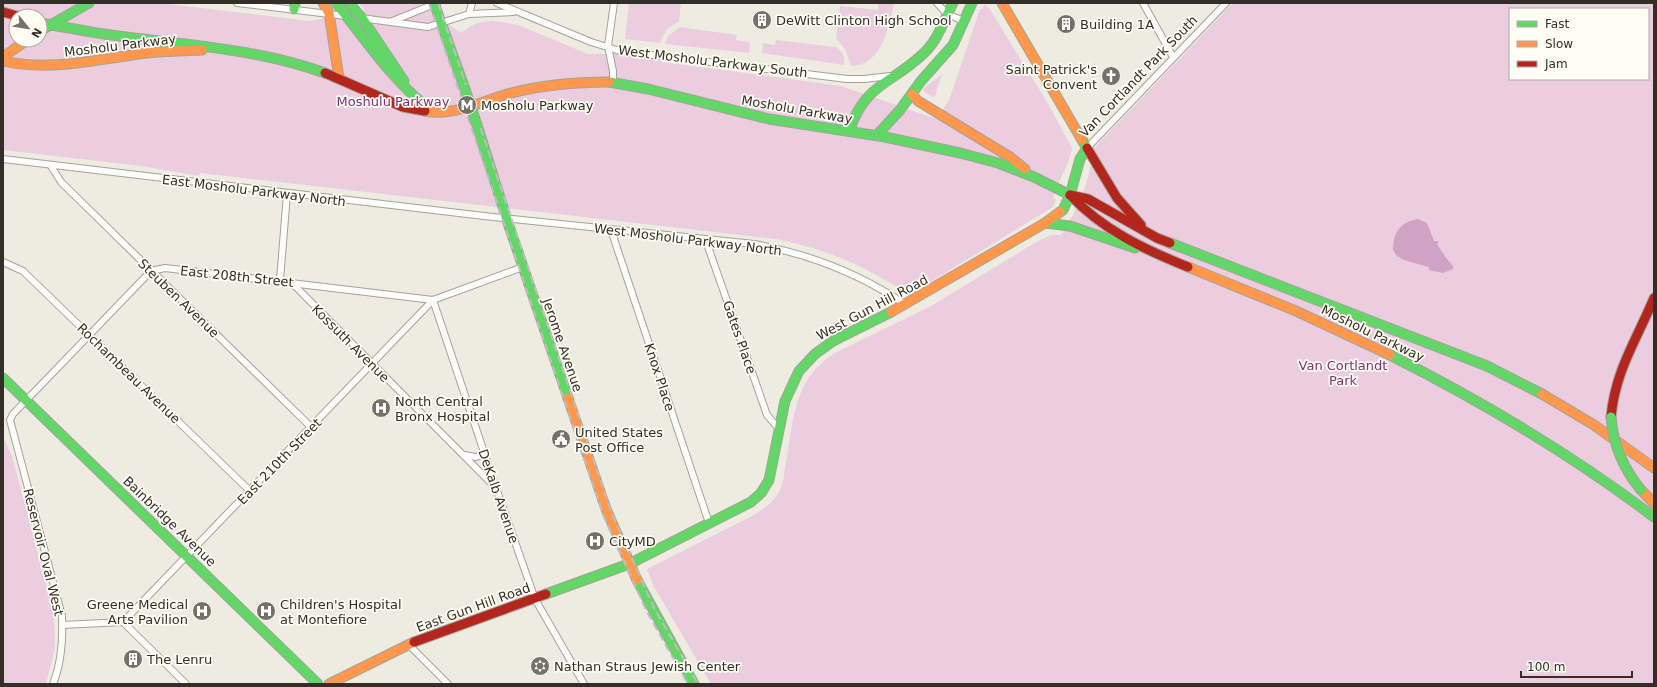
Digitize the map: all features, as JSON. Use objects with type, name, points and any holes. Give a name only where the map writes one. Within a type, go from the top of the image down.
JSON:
[{"type":"main road","points":[[49,25],[89,3]]},
{"type":"main road","points":[[323,3],[329,13],[339,78]]},
{"type":"main road","points":[[336,3],[411,95],[436,113]]},
{"type":"main road","points":[[349,3],[362,18],[404,81],[411,95]]},
{"type":"main road","name":"Jerome Avenue","points":[[435,3],[477,125],[506,218],[606,509],[629,564],[667,637],[694,684]]},
{"type":"main road","points":[[850,131],[854,116],[863,102],[876,87],[925,52],[937,36],[953,3]]},
{"type":"main road","points":[[877,135],[912,94],[921,81],[953,45],[972,3]]},
{"type":"main road","points":[[1002,3],[1120,204],[1157,238]]},
{"type":"main road","name":"Mosholu Parkway","points":[[49,25],[118,36],[173,41],[289,62],[339,78],[403,107],[436,113],[452,111],[505,95],[539,88],[585,82],[613,82],[647,88],[749,114],[942,147],[1002,164],[1032,175],[1070,195],[1088,199],[1157,238],[1487,366],[1535,390],[1581,416],[1654,468]]},
{"type":"main road","points":[[3,57],[16,48]]},
{"type":"main road","name":"Mosholu Parkway","points":[[3,61],[27,66],[47,66],[97,61],[148,53],[216,49]]},
{"type":"main road","points":[[912,94],[924,105],[1010,158],[1032,175]]},
{"type":"main road","name":"Van Cortlandt Park South","points":[[1070,195],[1080,159],[1087,148]]},
{"type":"main road","name":"Mosholu Parkway","points":[[1070,195],[1082,209],[1118,234],[1152,252],[1322,323],[1439,380],[1508,419],[1579,462],[1654,517]]},
{"type":"main road","name":"West Gun Hill Road","points":[[629,564],[747,504],[764,490],[770,476],[785,401],[792,383],[799,371],[815,354],[833,341],[906,305],[1045,223],[1063,210],[1070,195]]},
{"type":"main road","points":[[1045,223],[1070,226],[1131,248],[1152,252]]},
{"type":"main road","points":[[1654,298],[1618,374],[1613,391],[1611,417],[1614,440],[1618,453],[1628,474],[1654,503]]},
{"type":"main road","name":"Bainbridge Avenue","points":[[3,378],[318,684]]},
{"type":"main road","name":"East Gun Hill Road","points":[[329,684],[408,644],[629,564]]},
{"type":"street","name":"West Mosholu Parkway South","points":[[237,3],[295,6],[347,16],[428,27],[469,14],[516,12]]},
{"type":"street","points":[[388,22],[435,3]]},
{"type":"street","points":[[469,14],[472,3]]},
{"type":"street","name":"West Mosholu Parkway South","points":[[497,3],[590,42],[608,46],[620,51],[838,78],[864,79],[892,76]]},
{"type":"street","points":[[613,82],[614,71],[608,46],[614,3]]},
{"type":"street","points":[[937,3],[947,14],[964,21]]},
{"type":"street","points":[[1143,3],[1173,57]]},
{"type":"street","name":"Van Cortlandt Park South","points":[[1087,148],[1226,3]]},
{"type":"street","name":"East Mosholu Parkway North","points":[[3,160],[506,218]]},
{"type":"street","name":"Steuben Avenue","points":[[51,166],[61,182],[312,428]]},
{"type":"street","points":[[280,280],[288,194]]},
{"type":"street","name":"West Mosholu Parkway North","points":[[506,218],[706,241],[754,244],[828,263],[868,282],[906,305]]},
{"type":"street","name":"Knox Place","points":[[612,230],[709,523]]},
{"type":"street","name":"Gates Place","points":[[706,241],[767,415],[773,424],[779,429]]},
{"type":"street","name":"Rochambeau Avenue","points":[[3,262],[23,271],[90,334],[250,491]]},
{"type":"street","name":"East 208th Street","points":[[151,271],[165,268],[280,280],[433,300],[523,267]]},
{"type":"street","points":[[26,400],[151,271]]},
{"type":"street","name":"Kossuth Avenue","points":[[291,282],[496,488]]},
{"type":"street","name":"East 210th Street","points":[[123,622],[186,555],[312,428],[433,300]]},
{"type":"street","name":"DeKalb Avenue","points":[[433,300],[535,599],[584,684]]},
{"type":"street","name":"Reservoir Oval West","points":[[26,400],[13,414],[10,420],[62,616],[62,648],[54,681]]},
{"type":"street","points":[[463,455],[476,457],[485,454]]},
{"type":"street","points":[[62,624],[123,622],[186,684]]},
{"type":"street","points":[[408,644],[448,684]]},
{"type":"street","points":[[54,681],[61,684]]},
{"type":"green space","name":"Moshulu Parkway","points":[[3,3],[160,3],[310,21],[365,10],[359,3],[418,3],[461,33],[481,22],[495,21],[509,23],[518,25],[588,54],[623,54],[659,58],[663,62],[841,86],[937,119],[949,100],[980,9],[983,9],[984,4],[989,8],[1047,102],[1072,148],[1069,160],[1053,197],[1056,200],[1053,207],[909,295],[877,275],[846,260],[813,248],[776,239],[200,173],[199,176],[141,166],[3,150]]},
{"type":"green space","points":[[629,3],[681,3],[679,21],[666,30],[660,43],[625,39]]},
{"type":"green space","points":[[878,3],[894,3],[890,23],[882,44],[870,59],[862,64],[851,66],[845,49],[836,38],[840,6],[878,10]]},
{"type":"green space","name":"Van Cortlandt Park","points":[[1233,3],[1654,3],[1654,684],[711,684],[653,585],[647,569],[754,515],[767,506],[775,498],[782,483],[791,431],[798,402],[810,376],[820,365],[833,354],[931,306],[1038,241],[1051,235],[1061,235],[1083,194],[1092,161],[1093,149]]},
{"type":"green space","points":[[680,27],[737,35],[736,40],[750,42],[749,53],[665,44],[668,36]]},
{"type":"green space","points":[[776,40],[836,47],[843,54],[844,65],[762,53],[763,43],[775,45]]},
{"type":"green space","points":[[942,74],[935,96],[933,97],[924,92],[923,89]]},
{"type":"green space","points":[[3,436],[12,456],[54,615],[55,648],[46,684],[3,684]]},
{"type":"shaded area","points":[[1418,219],[1427,223],[1434,241],[1439,241],[1437,244],[1453,266],[1453,269],[1443,273],[1429,270],[1429,267],[1404,260],[1397,256],[1393,250],[1394,238],[1396,234],[1406,223]]},
{"type":"railway","points":[[429,3],[604,517],[647,612],[688,684]]},
{"type":"railway","points":[[438,3],[612,514],[654,608],[698,684]]},
{"type":"traffic: fast","points":[[48,26],[89,3]]},
{"type":"traffic: fast","points":[[294,9],[295,3]]},
{"type":"traffic: fast","points":[[336,3],[405,88],[432,111]]},
{"type":"traffic: fast","points":[[349,3],[362,18],[404,81]]},
{"type":"traffic: fast","points":[[434,3],[465,89]]},
{"type":"traffic: fast","points":[[849,131],[863,103],[872,93],[912,64],[929,48],[937,36],[953,3]]},
{"type":"traffic: fast","points":[[877,135],[900,110],[921,81],[953,45],[972,3]]},
{"type":"traffic: fast","points":[[48,24],[108,35],[196,45],[249,53],[275,58],[325,73]]},
{"type":"traffic: fast","points":[[609,82],[648,89],[769,119],[885,137],[960,153],[998,163],[1034,177],[1070,195],[1063,210],[1060,212]]},
{"type":"traffic: fast","points":[[465,89],[477,125]]},
{"type":"traffic: fast","points":[[477,125],[509,226],[568,398]]},
{"type":"traffic: fast","points":[[1070,195],[1080,159],[1087,148],[1082,140]]},
{"type":"traffic: fast","points":[[1045,223],[1070,226],[1135,248]]},
{"type":"traffic: fast","points":[[1170,243],[1487,366],[1542,394]]},
{"type":"traffic: fast","points":[[546,594],[629,564],[751,502],[761,493],[769,480],[785,401],[799,371],[815,354],[833,341],[891,312]]},
{"type":"traffic: fast","points":[[1390,355],[1493,410],[1559,450],[1654,517]]},
{"type":"traffic: fast","points":[[3,378],[318,684]]},
{"type":"traffic: fast","points":[[1611,417],[1614,437],[1620,456],[1624,465],[1641,490]]},
{"type":"traffic: fast","points":[[637,580],[694,684]]},
{"type":"traffic: slow","points":[[323,3],[329,13],[339,78]]},
{"type":"traffic: slow","points":[[1002,3],[1082,140]]},
{"type":"traffic: slow","points":[[3,57],[16,48]]},
{"type":"traffic: slow","points":[[3,61],[21,64],[57,65],[147,53],[202,50]]},
{"type":"traffic: slow","points":[[425,111],[447,112],[458,110],[511,93],[535,88],[572,83],[609,82]]},
{"type":"traffic: slow","points":[[912,94],[918,101],[1010,157],[1025,169]]},
{"type":"traffic: slow","points":[[891,312],[1045,223],[1060,212]]},
{"type":"traffic: slow","points":[[1188,267],[1296,311],[1390,355]]},
{"type":"traffic: slow","points":[[1542,394],[1594,425],[1654,468]]},
{"type":"traffic: slow","points":[[568,398],[606,509],[637,580]]},
{"type":"traffic: slow","points":[[1641,490],[1654,503]]},
{"type":"traffic: slow","points":[[329,684],[414,642]]},
{"type":"traffic: jam","points":[[3,12],[8,13]]},
{"type":"traffic: jam","points":[[325,73],[403,107],[425,111]]},
{"type":"traffic: jam","points":[[1087,148],[1117,198],[1141,225]]},
{"type":"traffic: jam","points":[[1070,195],[1096,218],[1124,237],[1140,246],[1188,267]]},
{"type":"traffic: jam","points":[[1070,195],[1088,199],[1157,238],[1170,243]]},
{"type":"traffic: jam","points":[[1611,417],[1613,400],[1622,370],[1654,298]]},
{"type":"traffic: jam","points":[[414,642],[546,594]]},
{"type":"place","name":"DeWitt Clinton High School","points":[[762,20]]},
{"type":"place","name":"Building 1A","points":[[1066,24]]},
{"type":"place","name":"Saint Patrick's Convent","points":[[1111,76]]},
{"type":"place","name":"Mosholu Parkway","points":[[467,105]]},
{"type":"place","name":"North Central Bronx Hospital","points":[[381,408]]},
{"type":"place","name":"United States Post Office","points":[[561,439]]},
{"type":"place","name":"CityMD","points":[[595,541]]},
{"type":"place","name":"Greene Medical Arts Pavilion","points":[[202,611]]},
{"type":"place","name":"Children's Hospital at Montefiore","points":[[266,611]]},
{"type":"place","name":"The Lenru","points":[[133,659]]},
{"type":"place","name":"Nathan Straus Jewish Center","points":[[540,666]]}]
